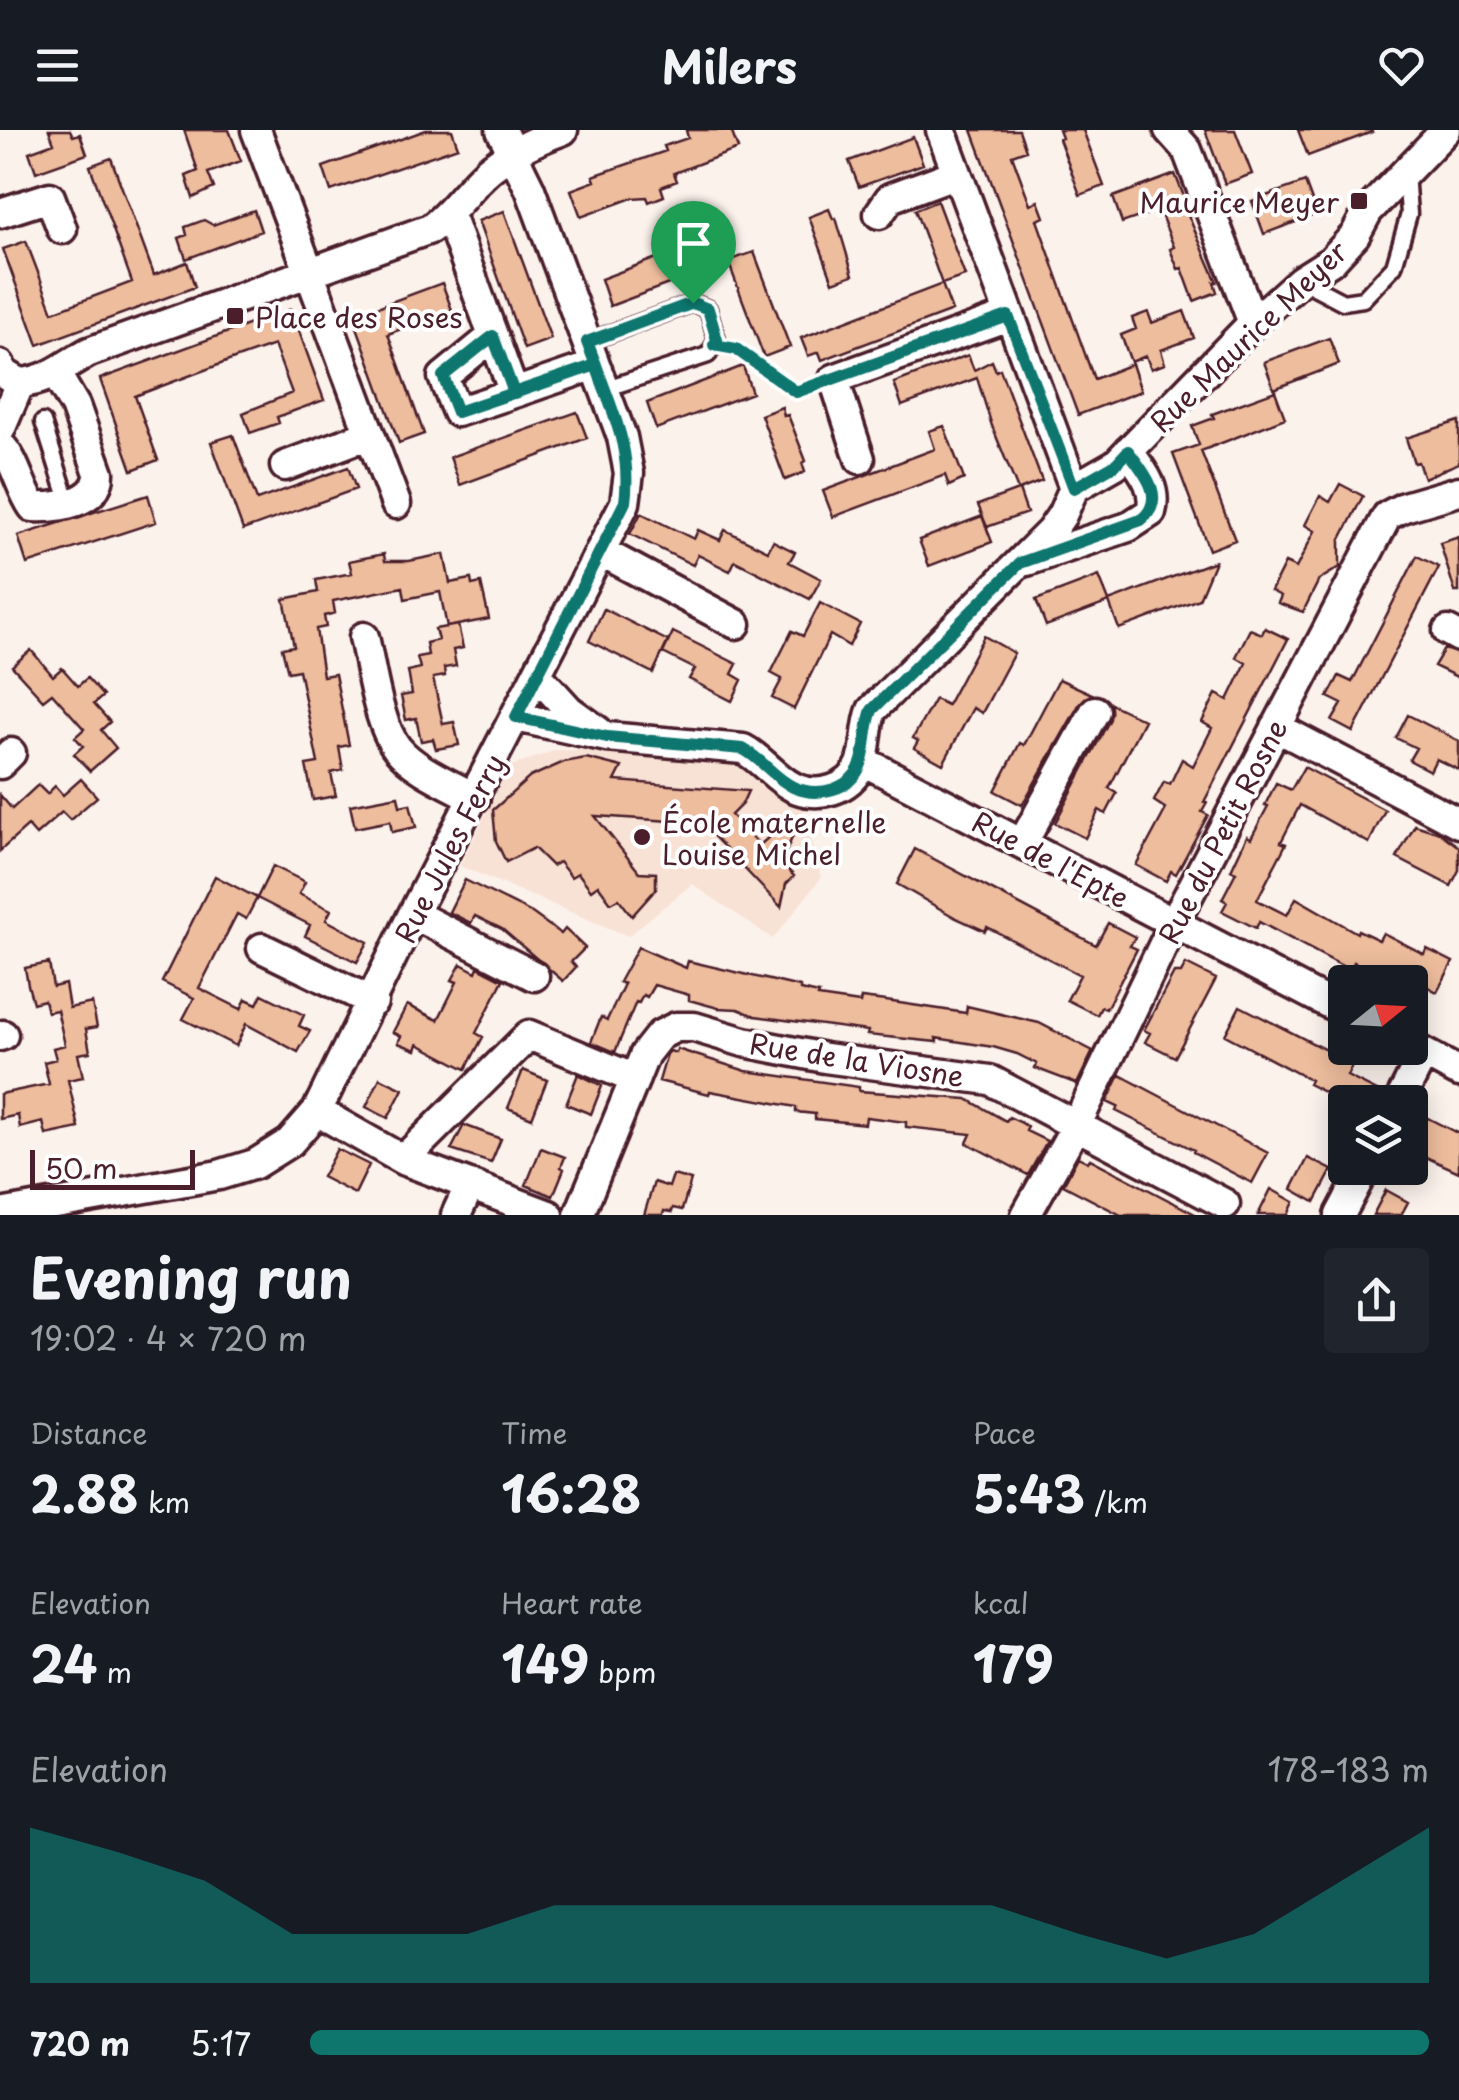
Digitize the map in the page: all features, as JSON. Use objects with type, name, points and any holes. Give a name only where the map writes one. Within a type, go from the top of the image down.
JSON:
[{"type":"street","points":[[256,130],[396,504]]},
{"type":"street","points":[[0,430],[10,374],[36,382],[90,352],[430,229],[449,215],[506,143],[563,130]]},
{"type":"street","points":[[941,130],[1074,488]]},
{"type":"street","points":[[1170,130],[1187,150],[1253,324]]},
{"type":"street","name":"Rue Maurice Meyer","points":[[862,761],[872,710],[1020,563],[1062,516],[1074,488],[1116,464],[1253,324],[1300,280],[1331,262],[1368,212],[1446,130]]},
{"type":"street","name":"Rue Jules Ferry","points":[[0,1214],[76,1208],[218,1175],[255,1164],[290,1142],[317,1111],[413,914],[625,502],[629,473],[622,437],[530,189],[506,143]]},
{"type":"street","points":[[879,214],[890,198],[957,172]]},
{"type":"street","points":[[0,214],[50,197],[62,228]]},
{"type":"street","points":[[449,215],[514,393]]},
{"type":"street","points":[[860,460],[834,379],[1008,316]]},
{"type":"street","points":[[493,336],[443,376],[457,412],[595,365]]},
{"type":"street","points":[[0,445],[33,508],[69,504],[95,492],[100,473],[75,406],[56,374]]},
{"type":"street","points":[[285,466],[370,434]]},
{"type":"street","name":"Rue Maurice Meyer","points":[[1020,563],[1128,527],[1152,512],[1152,489],[1128,451]]},
{"type":"street","name":"Rue du Petit Rosne","points":[[1026,1215],[1077,1124],[1174,923],[1387,516],[1459,490]]},
{"type":"street","points":[[600,551],[736,624]]},
{"type":"street","points":[[364,636],[388,734],[398,749],[411,761],[475,798]]},
{"type":"street","points":[[538,676],[569,710],[607,737]]},
{"type":"street","points":[[1022,844],[1095,711]]},
{"type":"street","points":[[516,717],[607,737],[743,749],[760,758],[796,789],[814,792],[842,786],[855,776],[862,761]]},
{"type":"street","points":[[1276,727],[1459,823]]},
{"type":"street","name":"Rue de l'Epte","points":[[862,761],[1328,1003]]},
{"type":"street","points":[[413,914],[534,976]]},
{"type":"street","points":[[262,948],[373,1002]]},
{"type":"street","name":"Rue de la Viosne","points":[[579,1215],[645,1054],[660,1035],[676,1027],[694,1027],[744,1042],[825,1058],[990,1080],[1224,1204]]},
{"type":"street","points":[[403,1160],[529,1035],[635,1079]]},
{"type":"street","points":[[1428,1056],[1459,1072]]},
{"type":"street","points":[[317,1111],[403,1160],[549,1215]]},
{"type":"street","points":[[456,1215],[470,1185]]},
{"type":"street","points":[[1340,1215],[1356,1185]]},
{"type":"lane","points":[[1300,280],[1343,302],[1364,299],[1394,266],[1409,214],[1406,171]]},
{"type":"lane","points":[[693,303],[708,309],[717,340],[708,355],[595,365],[693,303]]},
{"type":"lane","points":[[42,422],[69,504]]},
{"type":"path","points":[[714,345],[736,349],[796,392],[834,379]]},
{"type":"shaded area","name":"École maternelle Louise Michel","points":[[556,750],[628,751],[746,767],[803,808],[821,878],[773,939],[692,884],[628,936],[460,866],[509,767]]},
{"type":"building","points":[[49,130],[80,134],[87,154],[36,172],[29,152],[54,143]]},
{"type":"building","points":[[184,130],[229,130],[241,161],[208,173],[214,188],[193,198],[186,176],[198,171]]},
{"type":"building","points":[[426,130],[452,130],[458,147],[331,191],[323,167]]},
{"type":"building","points":[[686,130],[731,130],[738,149],[674,173],[677,181],[661,187],[664,196],[649,202],[647,197],[632,198],[581,217],[571,190],[595,181],[593,176],[666,151],[664,146],[688,138]]},
{"type":"building","points":[[972,130],[1019,130],[1026,150],[1012,155],[1030,204],[1038,201],[1044,217],[1037,220],[1094,379],[1132,364],[1141,391],[1078,415]]},
{"type":"building","points":[[1059,130],[1083,130],[1104,186],[1080,195]]},
{"type":"building","points":[[1205,130],[1235,130],[1252,174],[1225,184]]},
{"type":"building","points":[[1298,130],[1371,130],[1372,132],[1308,156]]},
{"type":"building","points":[[913,137],[923,164],[859,187],[849,161]]},
{"type":"building","points":[[111,158],[154,275],[187,262],[195,287],[38,345],[3,249],[26,241],[53,312],[132,282],[90,166]]},
{"type":"building","points":[[1175,174],[1185,199],[1182,201],[1217,282],[1217,292],[1194,301],[1170,249],[1174,247],[1159,210],[1122,223],[1113,197]]},
{"type":"building","points":[[1305,182],[1317,214],[1264,234],[1252,201]]},
{"type":"building","points":[[937,201],[965,276],[942,284],[915,210]]},
{"type":"building","points":[[829,209],[836,218],[853,275],[833,282],[809,217]]},
{"type":"building","points":[[254,210],[261,231],[186,259],[179,238],[187,235],[185,227],[204,220],[213,225]]},
{"type":"building","points":[[504,211],[551,339],[524,349],[478,221]]},
{"type":"building","points":[[696,243],[706,270],[610,306],[601,279]]},
{"type":"building","points":[[754,252],[790,347],[764,357],[728,261]]},
{"type":"building","points":[[442,283],[452,310],[388,334],[424,434],[399,443],[353,316]]},
{"type":"building","points":[[942,284],[952,311],[822,360],[819,352],[808,356],[801,338]]},
{"type":"building","points":[[291,309],[324,400],[277,417],[279,423],[250,433],[243,413],[292,393],[274,345],[237,358],[135,396],[158,460],[132,470],[100,379]]},
{"type":"building","points":[[1184,311],[1194,338],[1161,350],[1165,364],[1151,369],[1146,356],[1131,362],[1121,335],[1136,329],[1132,318],[1148,312],[1152,323]]},
{"type":"building","points":[[1329,338],[1339,364],[1274,389],[1264,362]]},
{"type":"building","points":[[968,355],[974,370],[992,361],[996,371],[1000,369],[1042,481],[1019,490],[1027,513],[987,527],[978,505],[1018,490],[977,378],[902,406],[894,383]]},
{"type":"building","points":[[743,366],[752,393],[656,429],[647,403]]},
{"type":"building","points":[[1275,391],[1285,418],[1201,451],[1235,540],[1209,550],[1173,454],[1199,445],[1192,426],[1214,418],[1212,414]]},
{"type":"building","points":[[782,407],[806,461],[802,463],[805,472],[785,480],[761,415]]},
{"type":"building","points":[[577,412],[587,438],[460,485],[450,457]]},
{"type":"building","points":[[1459,421],[1459,463],[1424,478],[1406,438]]},
{"type":"building","points":[[944,426],[964,479],[949,486],[945,475],[833,517],[823,491],[935,449],[929,431]]},
{"type":"building","points":[[233,435],[257,500],[348,467],[356,489],[243,530],[211,442]]},
{"type":"building","points":[[1340,484],[1363,496],[1340,541],[1340,567],[1319,580],[1303,612],[1278,603],[1281,596],[1271,591],[1285,563],[1296,568],[1315,531],[1305,525],[1320,496],[1330,502]]},
{"type":"building","points":[[148,495],[156,522],[27,564],[18,536]]},
{"type":"building","points":[[641,513],[694,539],[698,530],[720,540],[725,530],[768,551],[773,541],[795,552],[789,562],[821,579],[810,599],[735,561],[730,571],[698,555],[693,565],[630,534]]},
{"type":"building","points":[[982,516],[992,542],[929,566],[919,540]]},
{"type":"building","points":[[1459,537],[1459,592],[1455,592],[1440,543]]},
{"type":"building","points":[[384,554],[385,561],[409,561],[444,554],[450,583],[471,579],[472,585],[481,583],[489,619],[447,627],[440,592],[405,599],[403,587],[333,601],[335,613],[324,616],[326,627],[316,629],[323,676],[335,674],[349,745],[339,747],[343,770],[331,773],[336,796],[313,800],[306,765],[318,763],[299,670],[288,672],[282,648],[294,646],[284,599],[318,592],[316,580],[352,573],[349,561]]},
{"type":"building","points":[[1417,556],[1439,567],[1353,732],[1332,721],[1342,704],[1328,697],[1339,676],[1352,682]]},
{"type":"building","points":[[1215,561],[1199,599],[1119,629],[1109,602],[1046,626],[1036,600],[1099,576],[1109,601]]},
{"type":"building","points":[[820,603],[860,624],[849,646],[830,635],[794,709],[772,698],[782,679],[771,673],[792,631],[803,636]]},
{"type":"building","points":[[604,609],[668,641],[653,673],[589,641]]},
{"type":"building","points":[[458,625],[463,648],[453,650],[456,666],[444,668],[445,676],[433,678],[443,724],[454,722],[459,745],[436,749],[433,739],[421,741],[416,718],[406,720],[401,696],[412,694],[408,671],[420,668],[417,657],[428,655],[426,643],[438,640],[435,629]]},
{"type":"building","points":[[1265,628],[1288,639],[1204,802],[1207,803],[1202,812],[1208,815],[1176,874],[1171,871],[1166,881],[1136,865],[1166,809],[1154,801],[1164,782],[1170,784],[1182,759],[1193,766],[1212,728],[1202,722],[1216,694],[1228,700],[1246,663],[1236,657],[1250,629],[1262,634]]},
{"type":"building","points":[[673,632],[737,664],[732,674],[742,680],[732,701],[689,679],[695,669],[663,653]]},
{"type":"building","points":[[984,636],[1014,653],[982,713],[973,708],[943,764],[914,748],[918,741],[913,738],[935,699],[947,705]]},
{"type":"building","points":[[1444,649],[1459,654],[1459,678],[1434,666]]},
{"type":"building","points":[[31,650],[53,676],[62,668],[78,686],[87,678],[103,696],[94,704],[110,722],[101,730],[116,748],[90,771],[74,754],[83,746],[75,737],[84,729],[52,693],[43,700],[12,666]]},
{"type":"building","points":[[1059,679],[1092,694],[1080,703],[1022,805],[995,791]]},
{"type":"building","points":[[1111,704],[1144,720],[1109,788],[1117,793],[1106,814],[1099,810],[1085,838],[1055,823],[1110,719]]},
{"type":"building","points":[[1408,715],[1459,741],[1459,770],[1436,759],[1430,771],[1409,760],[1416,748],[1396,738]]},
{"type":"building","points":[[586,758],[622,767],[615,781],[748,791],[731,815],[760,845],[779,828],[794,833],[786,852],[791,858],[789,871],[794,876],[786,884],[781,907],[701,823],[595,816],[639,872],[656,873],[656,889],[632,916],[619,899],[611,903],[598,885],[591,890],[578,873],[571,877],[559,862],[552,866],[534,848],[506,862],[496,841],[493,810],[530,777],[564,762]]},
{"type":"building","points":[[1304,767],[1385,810],[1369,843],[1300,805],[1281,842],[1286,844],[1257,900],[1287,915],[1296,898],[1357,933],[1358,930],[1379,940],[1383,933],[1424,954],[1427,949],[1453,962],[1437,992],[1428,987],[1428,965],[1341,965],[1259,922],[1256,928],[1222,911],[1227,902],[1222,899],[1236,872],[1231,870],[1247,836],[1251,838],[1268,806],[1265,805],[1276,783],[1291,790]]},
{"type":"building","points":[[81,779],[97,797],[70,820],[62,812],[36,835],[28,826],[0,851],[0,795],[12,809],[38,785],[47,794],[55,786],[63,795]]},
{"type":"building","points":[[398,796],[400,806],[410,804],[416,827],[392,832],[390,821],[355,828],[350,805]]},
{"type":"building","points":[[1415,825],[1440,833],[1459,847],[1459,870],[1451,886],[1397,858]]},
{"type":"building","points":[[915,849],[1096,945],[1108,923],[1135,937],[1130,946],[1137,949],[1106,1009],[1101,1007],[1097,1015],[1067,1000],[1080,975],[987,927],[985,931],[956,918],[897,884]]},
{"type":"building","points":[[273,866],[305,882],[299,894],[331,910],[326,920],[368,942],[357,962],[305,936],[310,925],[257,898]]},
{"type":"building","points":[[215,876],[257,898],[246,919],[237,914],[199,988],[241,1009],[246,999],[257,1004],[262,994],[304,1015],[299,1026],[310,1031],[298,1052],[246,1024],[236,1046],[183,1019],[194,998],[162,982]]},
{"type":"building","points":[[465,880],[532,913],[561,934],[565,929],[585,948],[571,962],[576,967],[563,981],[502,929],[475,916],[471,923],[449,912]]},
{"type":"building","points":[[638,947],[686,968],[688,961],[800,987],[819,994],[818,997],[860,1003],[861,998],[966,1013],[967,1006],[1039,1023],[1093,1051],[1077,1084],[1035,1068],[1037,1064],[1017,1054],[993,1047],[936,1038],[937,1042],[867,1035],[868,1031],[755,1016],[689,1000],[689,995],[654,985],[647,997],[643,995],[636,1002],[615,1052],[591,1042],[601,1017],[607,1020],[624,984],[619,982]]},
{"type":"building","points":[[49,963],[53,987],[65,984],[69,1008],[92,1003],[97,1027],[86,1029],[90,1052],[78,1054],[83,1077],[68,1080],[79,1128],[46,1135],[43,1122],[20,1128],[18,1115],[0,1119],[0,1094],[49,1084],[44,1062],[56,1059],[53,1048],[65,1045],[57,1010],[47,1012],[44,1000],[33,1003],[28,985],[25,968]]},
{"type":"building","points":[[461,964],[476,972],[478,967],[503,980],[476,1033],[483,1037],[466,1069],[418,1044],[416,1050],[398,1043],[401,1036],[393,1032],[407,1005],[438,1020],[457,982],[452,980]]},
{"type":"building","points":[[1186,964],[1216,979],[1175,1057],[1145,1042],[1150,1033],[1144,1030],[1174,973],[1181,973]]},
{"type":"building","points":[[1240,1006],[1328,1051],[1328,1065],[1352,1065],[1347,1076],[1365,1085],[1328,1085],[1328,1094],[1308,1084],[1310,1080],[1225,1035]]},
{"type":"building","points":[[677,1049],[746,1071],[859,1087],[859,1091],[967,1099],[1006,1121],[1009,1117],[1020,1122],[1028,1127],[1026,1131],[1047,1141],[1028,1175],[967,1143],[971,1134],[906,1127],[906,1122],[866,1117],[865,1124],[815,1119],[815,1114],[796,1112],[796,1107],[710,1091],[709,1094],[659,1081],[667,1054],[676,1053]]},
{"type":"building","points":[[523,1070],[547,1080],[532,1118],[508,1108]]},
{"type":"building","points":[[578,1074],[602,1086],[591,1114],[566,1104]]},
{"type":"building","points":[[1120,1075],[1268,1153],[1252,1183],[1116,1111],[1118,1107],[1107,1102]]},
{"type":"building","points":[[380,1078],[403,1089],[388,1118],[366,1107]]},
{"type":"building","points":[[1428,1118],[1459,1134],[1459,1172],[1428,1158]]},
{"type":"building","points":[[464,1125],[501,1139],[491,1163],[451,1150]]},
{"type":"building","points":[[541,1148],[565,1157],[553,1196],[526,1185]]},
{"type":"building","points":[[337,1149],[369,1165],[355,1194],[322,1177]]},
{"type":"building","points":[[1078,1157],[1088,1162],[1090,1159],[1197,1215],[1121,1215],[1063,1185]]},
{"type":"building","points":[[1308,1158],[1328,1168],[1328,1178],[1315,1202],[1292,1189]]},
{"type":"building","points":[[673,1175],[691,1180],[682,1210],[673,1208],[663,1215],[644,1215],[654,1182],[669,1187]]},
{"type":"building","points":[[1271,1189],[1294,1202],[1288,1215],[1258,1215]]},
{"type":"building","points":[[1386,1190],[1408,1202],[1401,1215],[1373,1215]]},
{"type":"place","name":"Maurice Meyer","points":[[1359,201]]},
{"type":"place","name":"Place des Roses","points":[[235,316]]},
{"type":"place","name":"École maternelle Louise Michel","points":[[642,837]]},
{"type":"route","points":[[693,303],[587,342],[596,365],[514,393],[457,412],[443,376],[493,336],[514,393],[596,365],[622,437],[629,473],[625,502],[516,717],[607,737],[743,749],[760,758],[796,789],[828,792],[855,776],[862,761],[872,710],[1020,563],[1141,520],[1152,512],[1152,489],[1128,451],[1116,464],[1074,488],[1008,316],[796,392],[736,349],[714,345],[717,340],[708,309],[693,303]]}]
